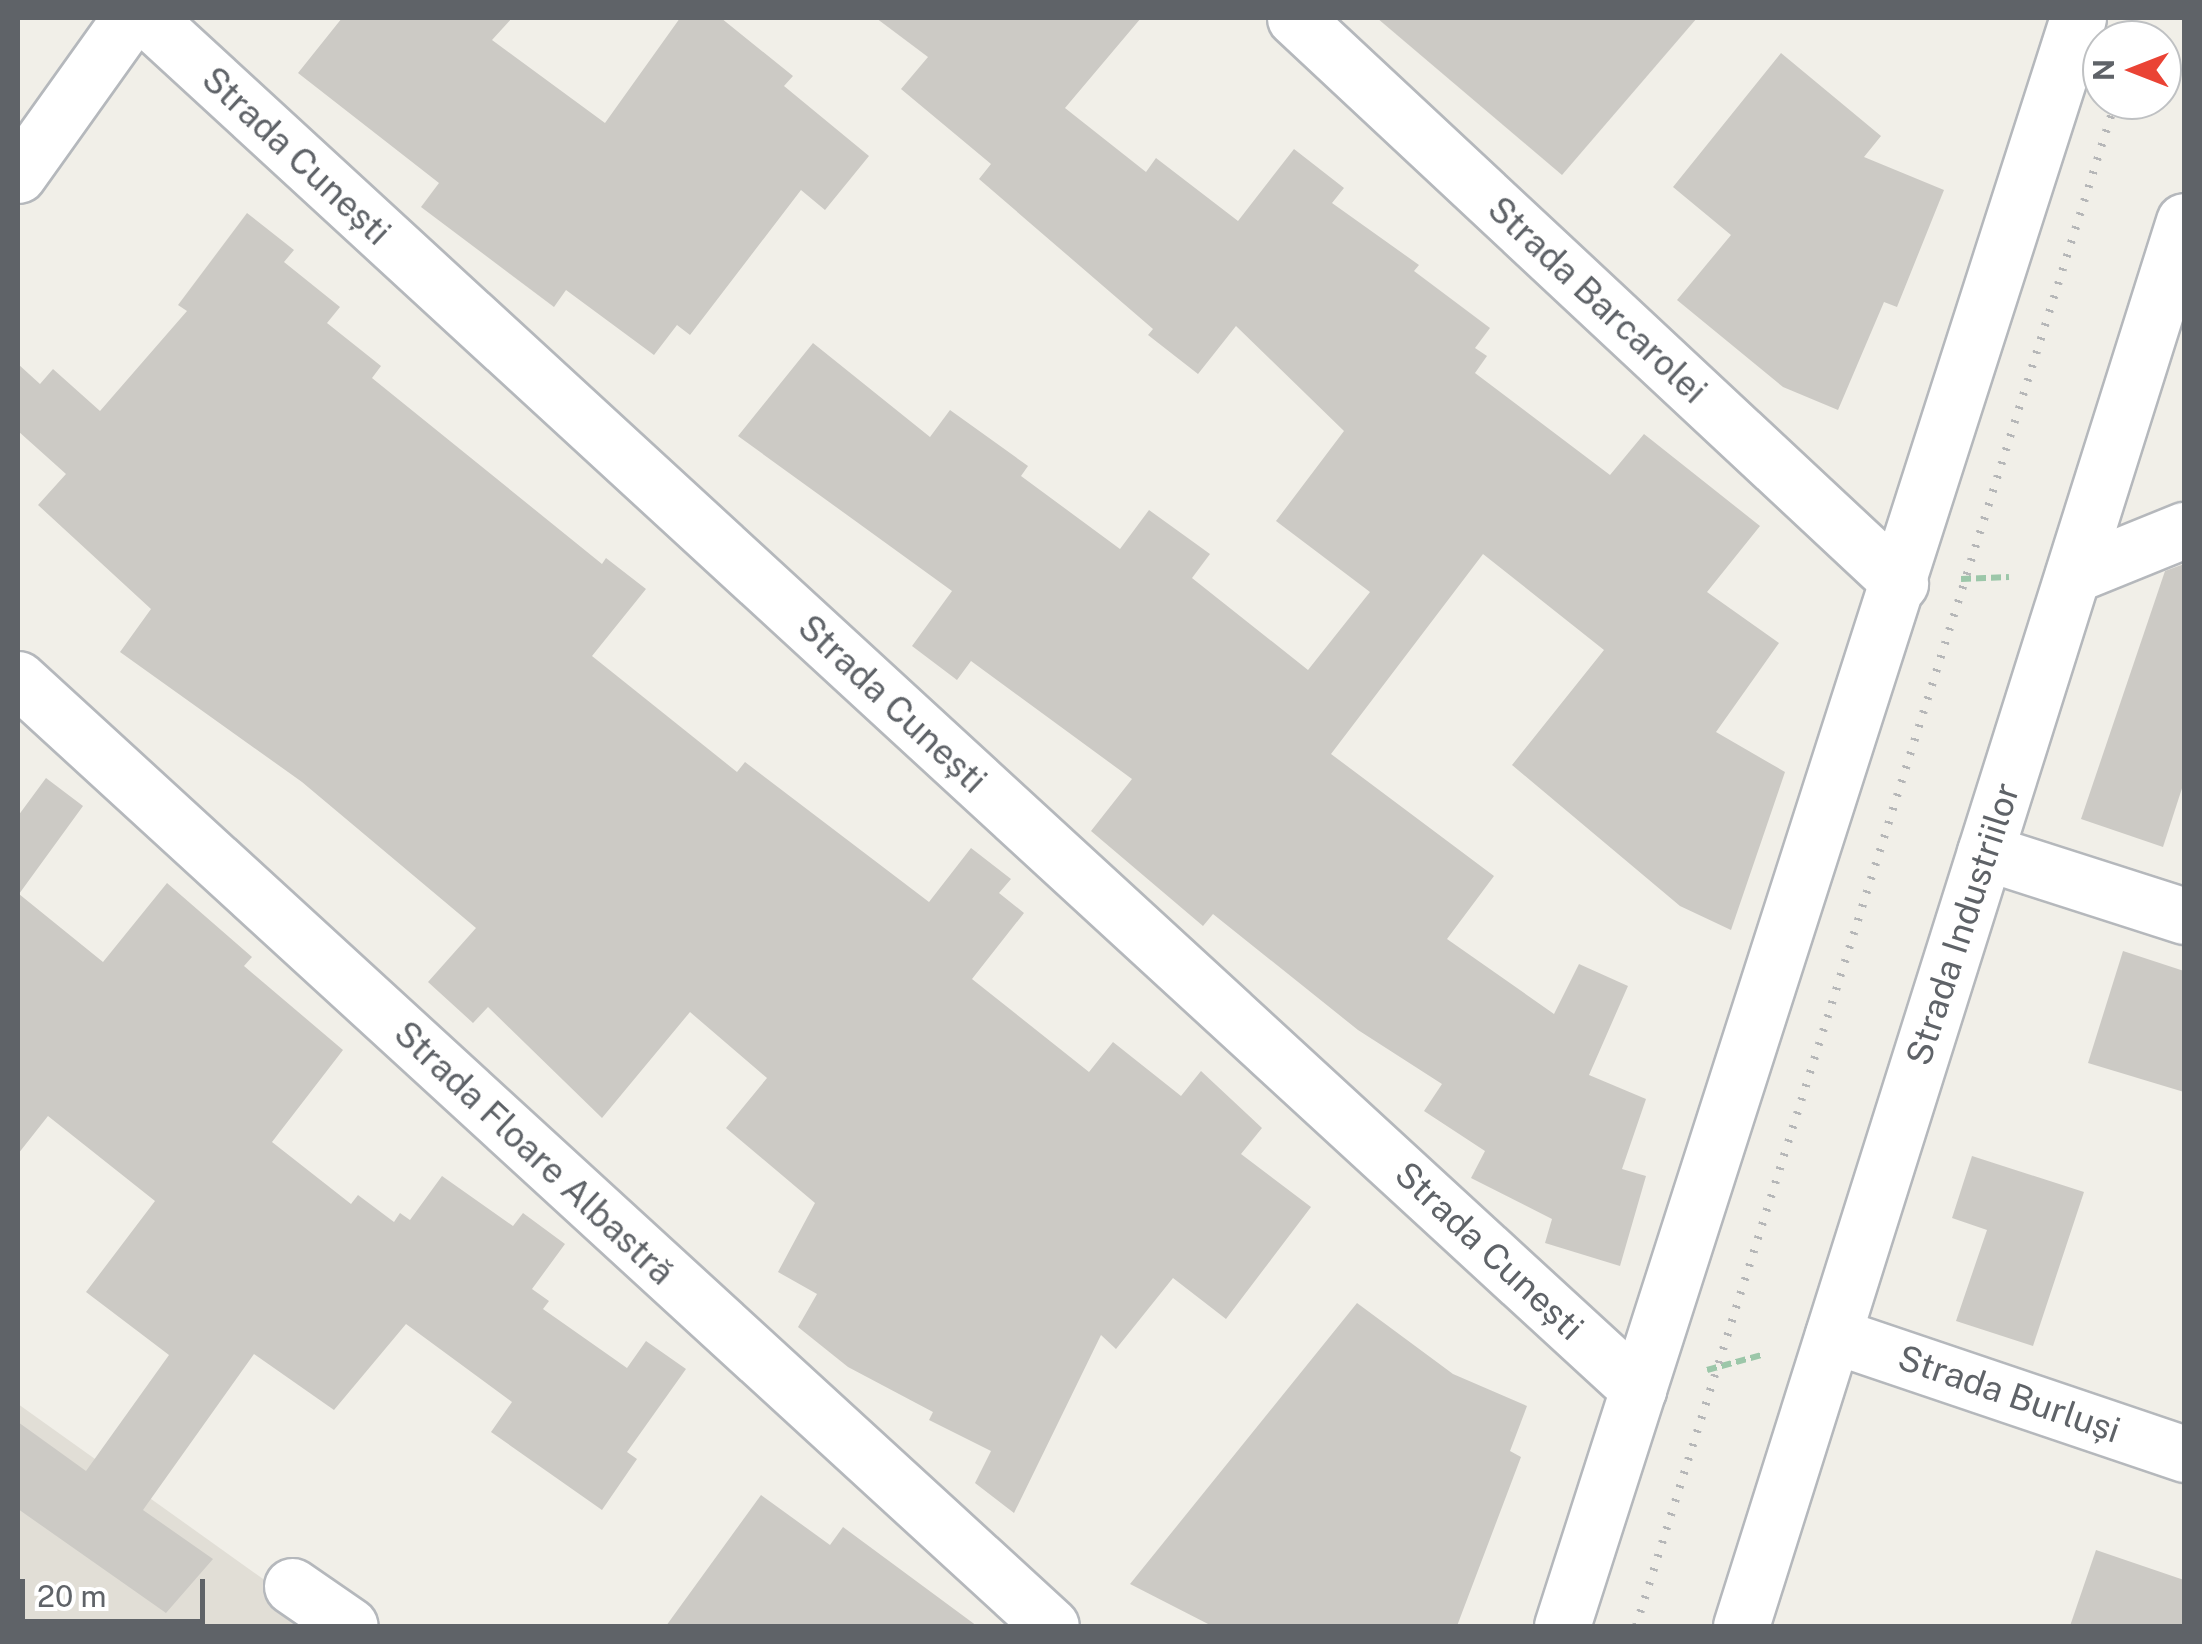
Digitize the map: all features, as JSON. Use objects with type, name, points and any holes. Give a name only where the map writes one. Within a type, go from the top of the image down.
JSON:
[{"type":"street","points":[[18,175],[130,18]]},
{"type":"street","name":"Strada Cunești","points":[[147,18],[1638,1388]]},
{"type":"street","name":"Strada Barcarolei","points":[[1295,18],[1900,583]]},
{"type":"street","points":[[1562,1626],[1900,583],[2078,18]]},
{"type":"street","name":"Strada Industriilor","points":[[1742,1626],[2183,231]]},
{"type":"street","points":[[2074,575],[2184,530]]},
{"type":"street","name":"Strada Floare Albastră","points":[[18,679],[1051,1626]]},
{"type":"street","points":[[1985,852],[2184,916]]},
{"type":"street","name":"Strada Burluși","points":[[1833,1335],[2184,1454]]},
{"type":"street","points":[[292,1586],[350,1626]]},
{"type":"path","points":[[1900,583],[2074,575]]},
{"type":"path","points":[[1638,1388],[1833,1335]]},
{"type":"shaded area","points":[[18,1404],[329,1626],[18,1626]]},
{"type":"building","points":[[342,18],[512,18],[492,40],[605,123],[680,18],[721,18],[793,76],[784,86],[869,156],[825,210],[801,190],[690,335],[677,325],[654,355],[566,290],[554,307],[421,207],[439,183],[298,73]]},
{"type":"building","points":[[876,18],[1141,18],[1065,108],[1146,172],[1156,158],[1238,221],[1294,149],[1344,188],[1332,203],[1419,265],[1414,271],[1490,328],[1475,348],[1487,356],[1475,373],[1610,475],[1644,434],[1760,526],[1707,592],[1779,643],[1716,732],[1785,772],[1731,930],[1680,906],[1512,765],[1604,650],[1483,554],[1331,754],[1494,876],[1447,939],[1554,1014],[1579,964],[1628,986],[1589,1075],[1646,1099],[1622,1169],[1646,1176],[1620,1266],[1545,1243],[1552,1219],[1471,1178],[1485,1151],[1424,1111],[1442,1084],[1358,1030],[1213,914],[1203,926],[1091,831],[1132,779],[971,661],[957,680],[912,646],[952,591],[738,436],[813,343],[930,437],[950,410],[1028,466],[1021,476],[1120,549],[1149,510],[1210,554],[1192,578],[1308,670],[1370,592],[1276,521],[1344,431],[1236,326],[1198,374],[1148,335],[1153,329],[979,179],[991,164],[901,89],[928,57]]},
{"type":"building","points":[[1377,18],[1697,18],[1562,175]]},
{"type":"building","points":[[1781,53],[1881,136],[1864,157],[1944,190],[1897,307],[1884,302],[1838,410],[1783,387],[1677,300],[1731,235],[1673,187]]},
{"type":"building","points":[[247,213],[294,250],[284,262],[340,307],[327,323],[381,366],[372,378],[602,564],[606,558],[646,589],[592,656],[737,772],[745,762],[929,902],[971,848],[1011,879],[999,893],[1024,913],[972,979],[1089,1072],[1113,1042],[1181,1096],[1201,1071],[1262,1128],[1241,1154],[1311,1207],[1226,1319],[1173,1278],[1116,1349],[1101,1335],[1014,1513],[975,1483],[991,1451],[929,1420],[933,1412],[848,1367],[798,1327],[817,1294],[778,1272],[815,1203],[726,1128],[767,1078],[690,1012],[602,1118],[488,1007],[473,1023],[428,982],[476,928],[302,782],[120,652],[151,609],[38,505],[66,474],[18,431],[18,364],[40,384],[53,369],[100,411],[187,311],[178,305]]},
{"type":"building","points":[[2184,564],[2184,782],[2163,847],[2081,819],[2165,571]]},
{"type":"building","points":[[46,778],[83,806],[19,894],[103,962],[167,883],[252,957],[244,966],[343,1050],[272,1142],[351,1204],[358,1195],[394,1222],[400,1213],[410,1220],[442,1176],[513,1226],[523,1213],[565,1244],[532,1289],[549,1301],[543,1309],[627,1368],[646,1341],[686,1369],[627,1452],[637,1459],[602,1510],[491,1432],[512,1402],[406,1324],[334,1410],[254,1354],[143,1510],[213,1559],[166,1613],[18,1509],[18,1422],[86,1471],[169,1355],[86,1292],[155,1201],[48,1116],[18,1154],[18,816]]},
{"type":"building","points":[[2123,951],[2184,971],[2184,1092],[2088,1063]]},
{"type":"building","points":[[1972,1156],[2084,1192],[2033,1346],[1956,1321],[1987,1230],[1952,1218]]},
{"type":"building","points":[[1357,1303],[1453,1374],[1527,1406],[1510,1451],[1521,1457],[1457,1626],[1212,1626],[1130,1584]]},
{"type":"building","points":[[761,1495],[830,1545],[843,1527],[977,1626],[666,1626]]},
{"type":"building","points":[[2096,1550],[2184,1580],[2184,1626],[2070,1626]]},
{"type":"railway","points":[[1636,1626],[2110,120]]}]
